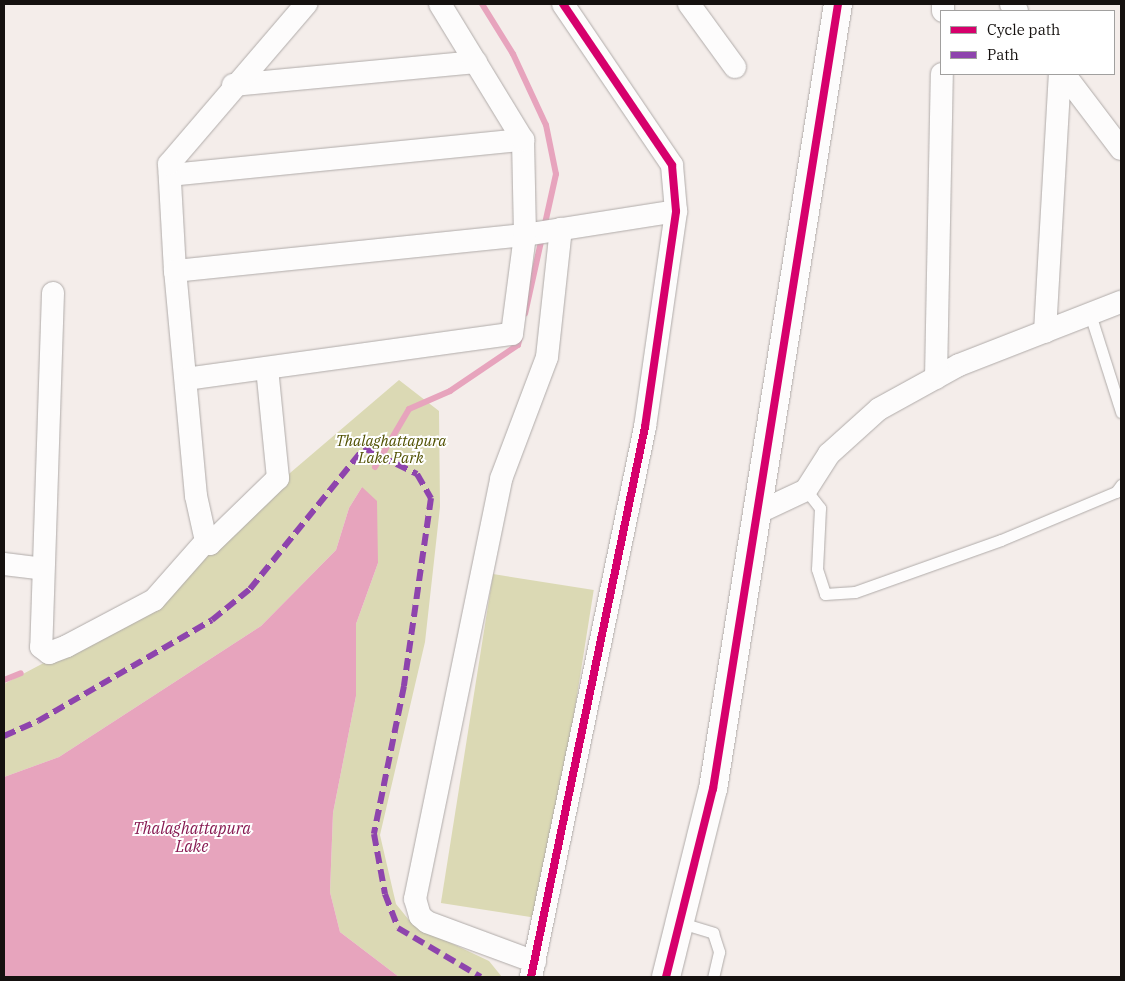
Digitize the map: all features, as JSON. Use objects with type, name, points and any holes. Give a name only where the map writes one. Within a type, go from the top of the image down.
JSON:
[{"type":"street","points":[[206,542],[196,496],[176,271],[169,164],[233,85],[306,4]]},
{"type":"street","points":[[186,379],[512,334],[525,235],[523,140],[440,4]]},
{"type":"street","points":[[561,229],[548,357],[501,479],[415,899],[420,916],[427,922],[533,970],[645,427],[676,211],[672,165],[563,4]]},
{"type":"street","points":[[689,4],[735,67]]},
{"type":"street","points":[[666,977],[678,922],[713,789],[838,4]]},
{"type":"street","points":[[233,85],[476,62]]},
{"type":"street","points":[[936,378],[942,75]]},
{"type":"street","points":[[1045,332],[1060,75]]},
{"type":"street","points":[[1065,75],[1121,149]]},
{"type":"street","points":[[170,176],[523,140]]},
{"type":"street","points":[[176,271],[525,235],[676,211]]},
{"type":"street","points":[[53,293],[38,636],[41,647],[49,653],[154,600],[206,542],[216,541],[278,478],[267,368]]},
{"type":"street","points":[[758,513],[806,490],[829,454],[879,409],[936,378],[1121,302]]},
{"type":"street","points":[[4,564],[42,568]]},
{"type":"lane","points":[[1090,314],[1121,412]]},
{"type":"lane","points":[[806,490],[820,508],[817,569],[825,594],[855,592],[1001,540],[1116,492],[1121,485]]},
{"type":"lane","points":[[678,922],[713,934],[719,952],[713,977]]},
{"type":"green space","name":"Thalaghattapura Lake Park","points":[[399,380],[439,411],[440,507],[425,642],[380,835],[396,904],[413,925],[489,961],[502,977],[399,977],[340,932],[330,892],[333,813],[356,696],[356,624],[378,563],[362,487],[349,508],[336,550],[261,626],[59,757],[4,777],[4,684],[157,603],[290,473]]},
{"type":"green space","points":[[493,574],[594,590],[542,919],[441,903]]},
{"type":"water","name":"Thalaghattapura Lake","points":[[362,487],[377,501],[378,563],[356,624],[356,696],[333,813],[330,892],[340,932],[399,977],[4,977],[4,777],[59,757],[261,626],[336,550],[349,508]]},
{"type":"waterway","points":[[482,4],[513,54],[546,125],[556,174],[525,314]]},
{"type":"waterway","points":[[375,467],[409,409],[450,391],[518,345],[520,336]]},
{"type":"waterway","points":[[4,680],[21,673]]},
{"type":"marked path","points":[[4,736],[38,721],[212,620],[250,589],[364,448],[417,474],[431,498],[404,686],[374,834],[385,894],[398,928],[481,977]]},
{"type":"cycle path","points":[[531,977],[645,427],[676,211],[672,165],[563,4]]},
{"type":"cycle path","points":[[666,977],[713,789],[838,4]]}]
